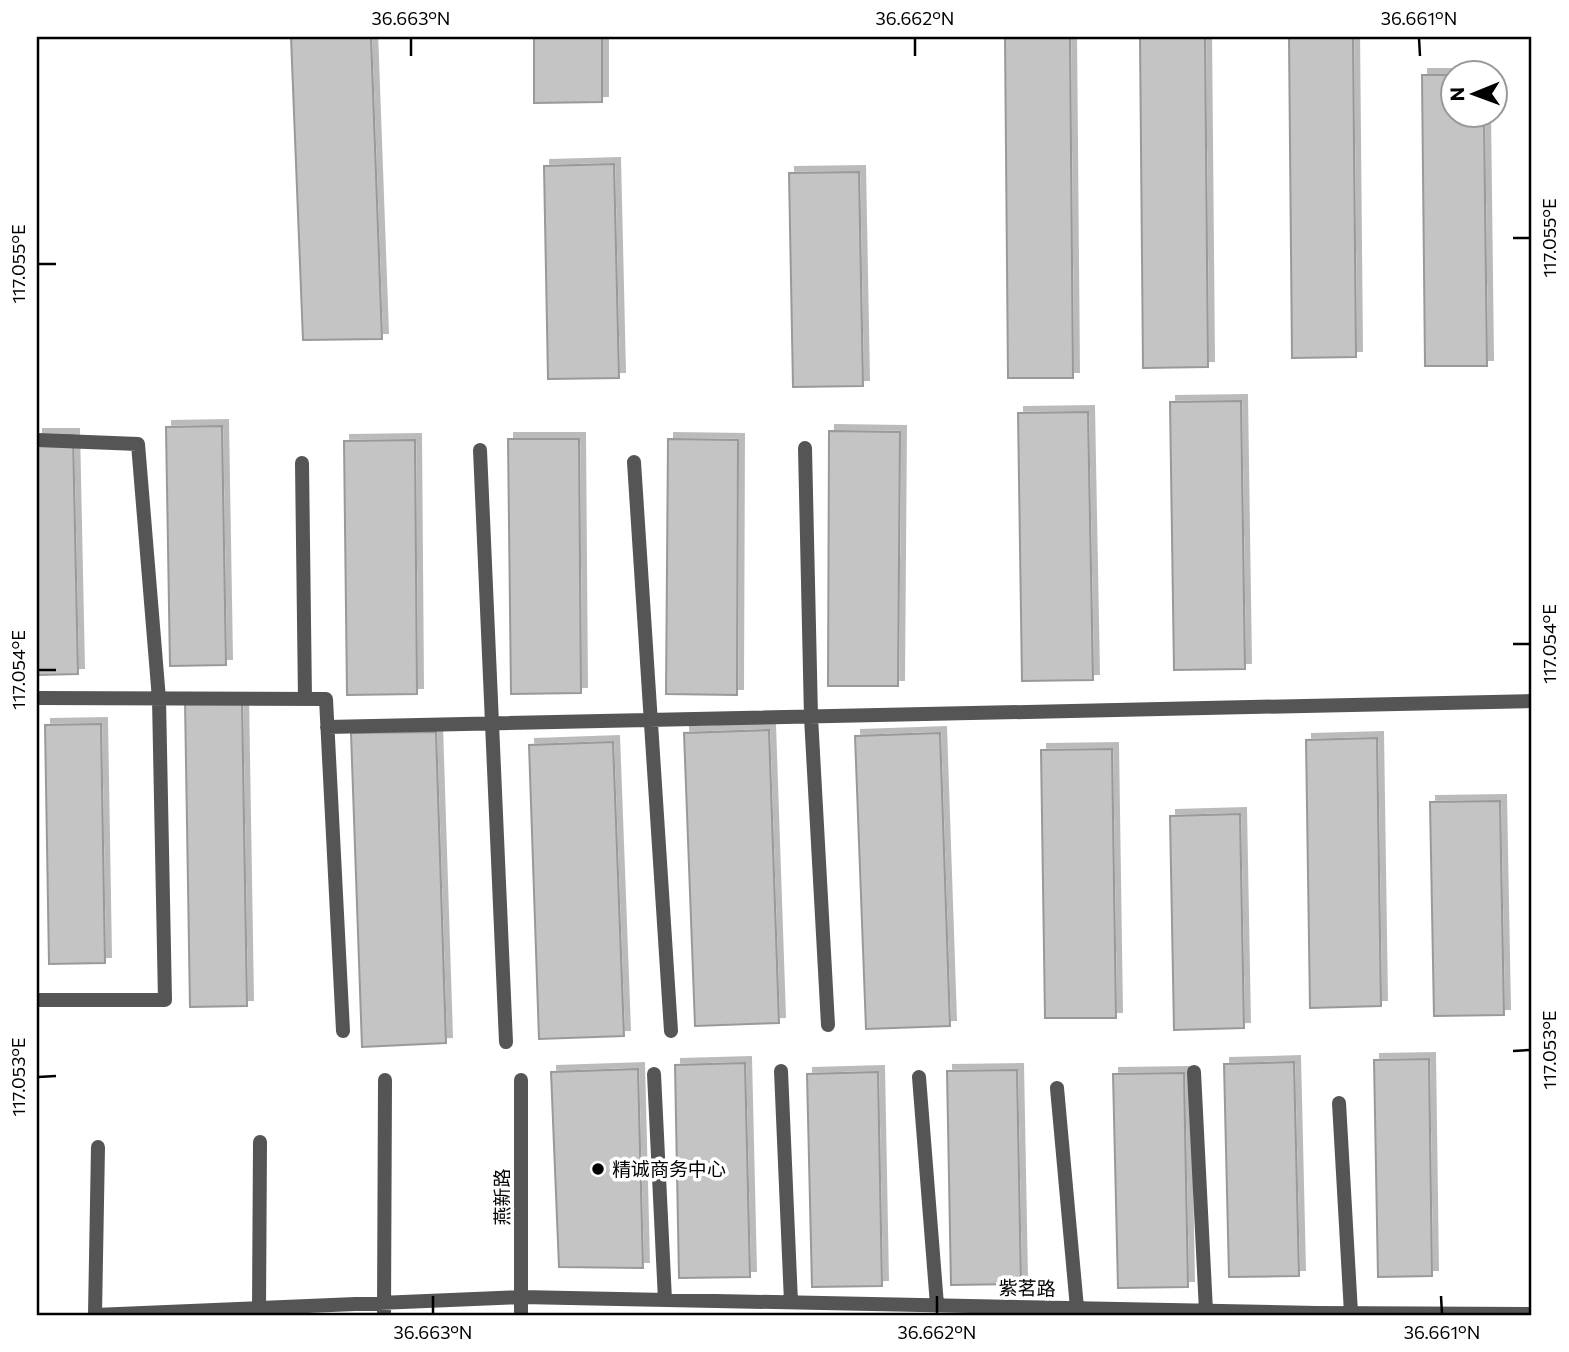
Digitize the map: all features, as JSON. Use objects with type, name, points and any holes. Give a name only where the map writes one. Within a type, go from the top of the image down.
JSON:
[{"type":"street","points":[[37,440],[138,444],[159,699],[164,1000],[37,1000]]},
{"type":"street","points":[[805,447],[811,717],[828,1025]]},
{"type":"street","points":[[480,450],[506,1042]]},
{"type":"street","points":[[634,461],[671,1031]]},
{"type":"street","points":[[302,463],[305,699]]},
{"type":"street","points":[[37,698],[326,699],[343,1031]]},
{"type":"street","points":[[327,727],[1532,701]]},
{"type":"street","points":[[781,1071],[791,1302]]},
{"type":"street","points":[[1194,1072],[1206,1311]]},
{"type":"street","points":[[654,1073],[665,1300]]},
{"type":"street","points":[[919,1077],[937,1306]]},
{"type":"street","points":[[384,1309],[385,1080]]},
{"type":"street","name":"燕新路","points":[[520,1080],[522,1315]]},
{"type":"street","points":[[1057,1088],[1077,1308]]},
{"type":"street","points":[[1339,1103],[1351,1313]]},
{"type":"street","points":[[259,1308],[260,1142]]},
{"type":"street","points":[[95,1315],[98,1147]]},
{"type":"street","name":"紫茗路","points":[[95,1315],[242,1312],[259,1308],[384,1309],[521,1297],[1316,1314],[1532,1314]]},
{"type":"building","points":[[291,37],[371,37],[382,339],[303,340]]},
{"type":"building","points":[[534,37],[602,37],[602,102],[534,103]]},
{"type":"building","points":[[1005,37],[1070,37],[1073,378],[1008,378]]},
{"type":"building","points":[[1140,37],[1205,37],[1208,367],[1143,368]]},
{"type":"building","points":[[1289,37],[1353,37],[1356,357],[1292,358]]},
{"type":"building","points":[[1422,75],[1440,75],[1440,130],[1484,130],[1487,366],[1425,366]]},
{"type":"building","points":[[614,164],[619,378],[548,379],[544,166]]},
{"type":"building","points":[[859,172],[863,386],[793,387],[789,173]]},
{"type":"building","points":[[1241,401],[1245,669],[1174,670],[1170,402]]},
{"type":"building","points":[[1088,412],[1093,680],[1022,681],[1018,413]]},
{"type":"building","points":[[222,426],[226,665],[170,666],[166,427]]},
{"type":"building","points":[[829,431],[900,432],[898,686],[828,686]]},
{"type":"building","points":[[37,435],[73,435],[78,674],[37,675]]},
{"type":"building","points":[[508,439],[579,439],[581,693],[511,694]]},
{"type":"building","points":[[668,439],[738,440],[737,695],[666,694]]},
{"type":"building","points":[[415,440],[417,694],[347,695],[344,441]]},
{"type":"building","points":[[242,700],[247,1006],[190,1007],[185,701]]},
{"type":"building","points":[[101,724],[105,963],[49,964],[45,725]]},
{"type":"building","points":[[769,730],[779,1023],[695,1026],[684,733]]},
{"type":"building","points":[[436,732],[446,1043],[362,1047],[351,733]]},
{"type":"building","points":[[940,733],[950,1026],[866,1029],[855,736]]},
{"type":"building","points":[[1377,738],[1381,1006],[1310,1008],[1306,740]]},
{"type":"building","points":[[613,742],[624,1036],[539,1039],[529,745]]},
{"type":"building","points":[[1112,749],[1116,1018],[1045,1018],[1041,750]]},
{"type":"building","points":[[1500,801],[1504,1015],[1434,1016],[1430,802]]},
{"type":"building","points":[[1240,814],[1244,1028],[1174,1030],[1170,816]]},
{"type":"building","points":[[1429,1059],[1432,1276],[1378,1277],[1374,1060]]},
{"type":"building","points":[[1294,1062],[1299,1276],[1229,1277],[1224,1064]]},
{"type":"building","points":[[745,1063],[750,1277],[679,1278],[675,1065]]},
{"type":"building","name":"精诚商务中心","points":[[638,1069],[643,1268],[559,1267],[551,1072]]},
{"type":"building","points":[[1017,1070],[1021,1284],[951,1285],[947,1071]]},
{"type":"building","points":[[878,1072],[882,1286],[812,1287],[807,1074]]},
{"type":"building","points":[[1184,1073],[1188,1287],[1118,1288],[1113,1074]]},
{"type":"place","name":"精诚商务中心","points":[[598,1169]]}]
